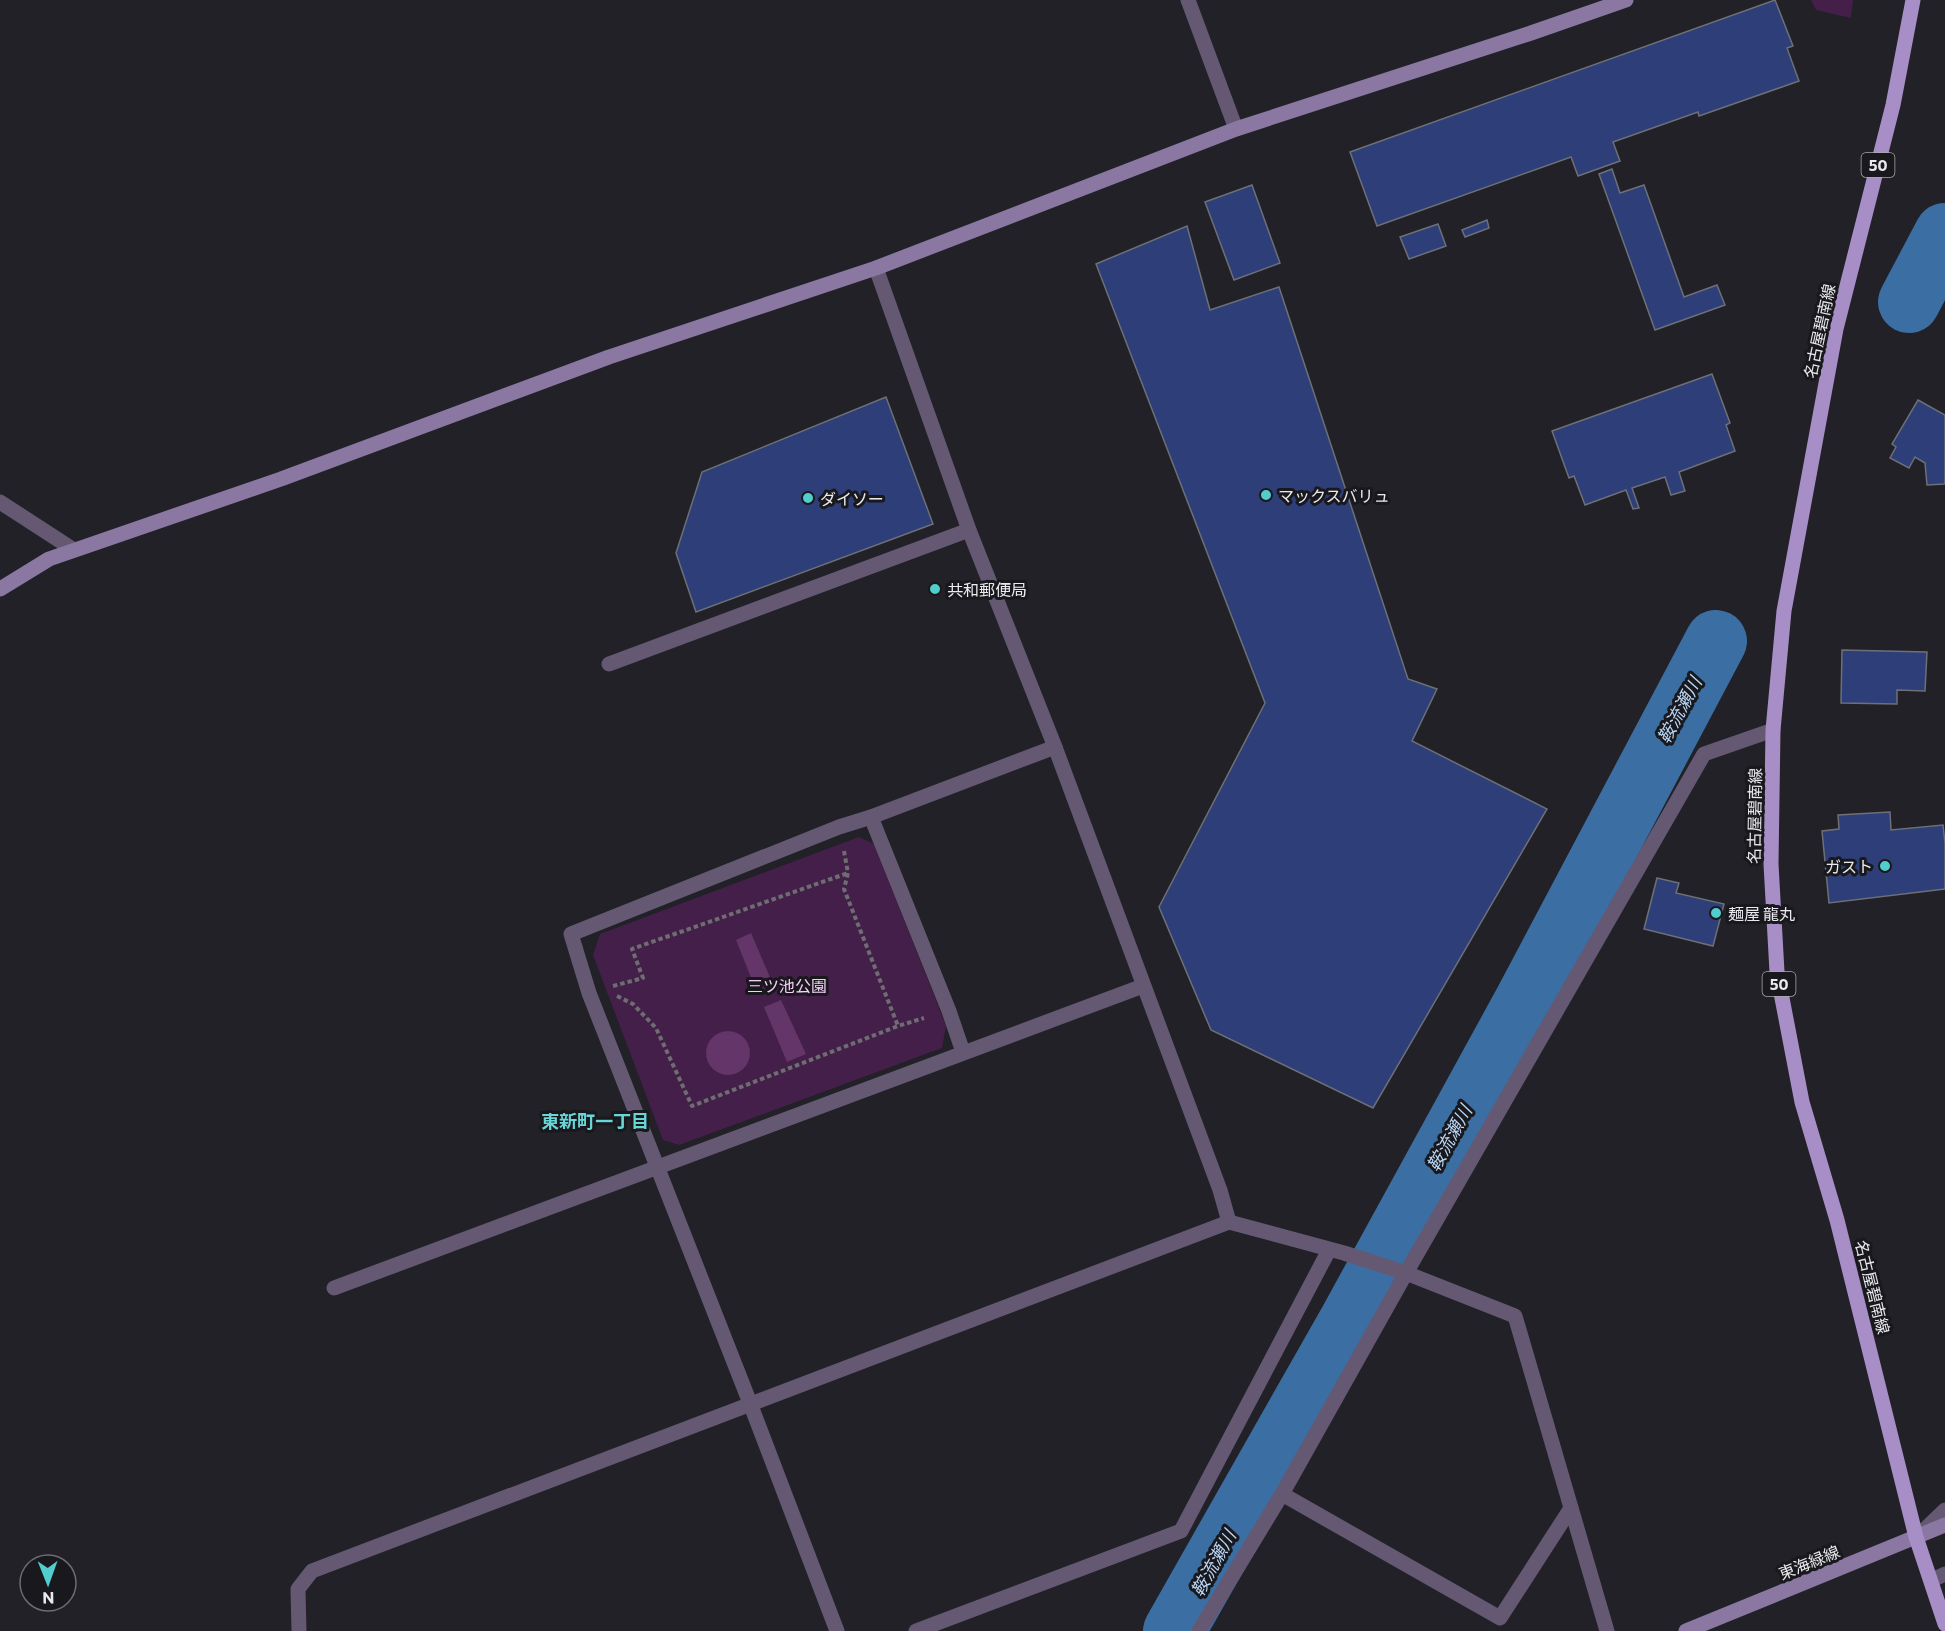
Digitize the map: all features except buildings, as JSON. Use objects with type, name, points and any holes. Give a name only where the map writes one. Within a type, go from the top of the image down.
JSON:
[{"type":"main road","name":"名古屋碧南線","points":[[1913,0],[1893,105],[1834,340],[1784,611],[1773,730],[1771,864],[1777,972],[1802,1102],[1837,1220],[1916,1537],[1938,1577],[1945,1624]]},
{"type":"street","points":[[1188,0],[1236,129]]},
{"type":"street","points":[[0,589],[50,559],[74,550],[292,475],[609,357],[876,268],[1236,129],[1626,0]]},
{"type":"street","points":[[876,268],[969,530],[1054,747],[1220,1190],[1229,1222]]},
{"type":"street","points":[[0,502],[74,550]]},
{"type":"street","points":[[609,664],[969,530]]},
{"type":"street","points":[[1199,1631],[1282,1494],[1401,1272],[1704,754],[1773,730]]},
{"type":"street","points":[[837,1631],[658,1168],[596,990],[571,934],[839,827],[1054,747]]},
{"type":"street","points":[[871,817],[949,1011],[963,1052]]},
{"type":"street","points":[[334,1288],[1143,986]]},
{"type":"street","points":[[299,1631],[298,1589],[312,1571],[1229,1222],[1337,1251],[1401,1272],[1515,1316],[1607,1631]]},
{"type":"street","points":[[916,1631],[1181,1531],[1337,1251]]},
{"type":"street","points":[[1282,1494],[1500,1618],[1571,1508]]},
{"type":"street","points":[[1916,1537],[1945,1510]]},
{"type":"street","name":"東海緑線","points":[[1686,1631],[1945,1525]]},
{"type":"path","points":[[596,990],[633,1004],[656,1028],[692,1106],[898,1026],[844,889],[848,873],[839,827]]},
{"type":"path","points":[[596,990],[643,978],[632,949],[848,873]]},
{"type":"green space","points":[[1811,0],[1853,0],[1851,18],[1816,10]]},
{"type":"green space","name":"三ツ池公園","points":[[859,837],[874,844],[946,1026],[942,1048],[679,1145],[663,1140],[593,955],[600,934]]},
{"type":"shaded area","points":[[751,933],[775,989],[758,995],[736,940]]},
{"type":"shaded area","points":[[781,1000],[806,1054],[787,1062],[764,1007]]},
{"type":"shaded area","points":[[728,1031],[743,1038],[750,1053],[743,1068],[728,1075],[713,1068],[706,1053],[713,1038]]},
{"type":"waterway","name":"鞍流瀬川","points":[[1909,302],[1945,234]]},
{"type":"waterway","name":"鞍流瀬川","points":[[1174,1631],[1350,1321],[1526,1000],[1716,641]]},
{"type":"place","name":"マックスバリュ","points":[[1266,495]]},
{"type":"place","name":"ダイソー","points":[[808,498]]},
{"type":"place","name":"共和郵便局","points":[[935,589]]},
{"type":"place","name":"ガスト","points":[[1885,866]]},
{"type":"place","name":"麺屋 龍丸","points":[[1716,913]]},
{"type":"district","name":"東新町一丁目","points":[[595,1121]]}]
